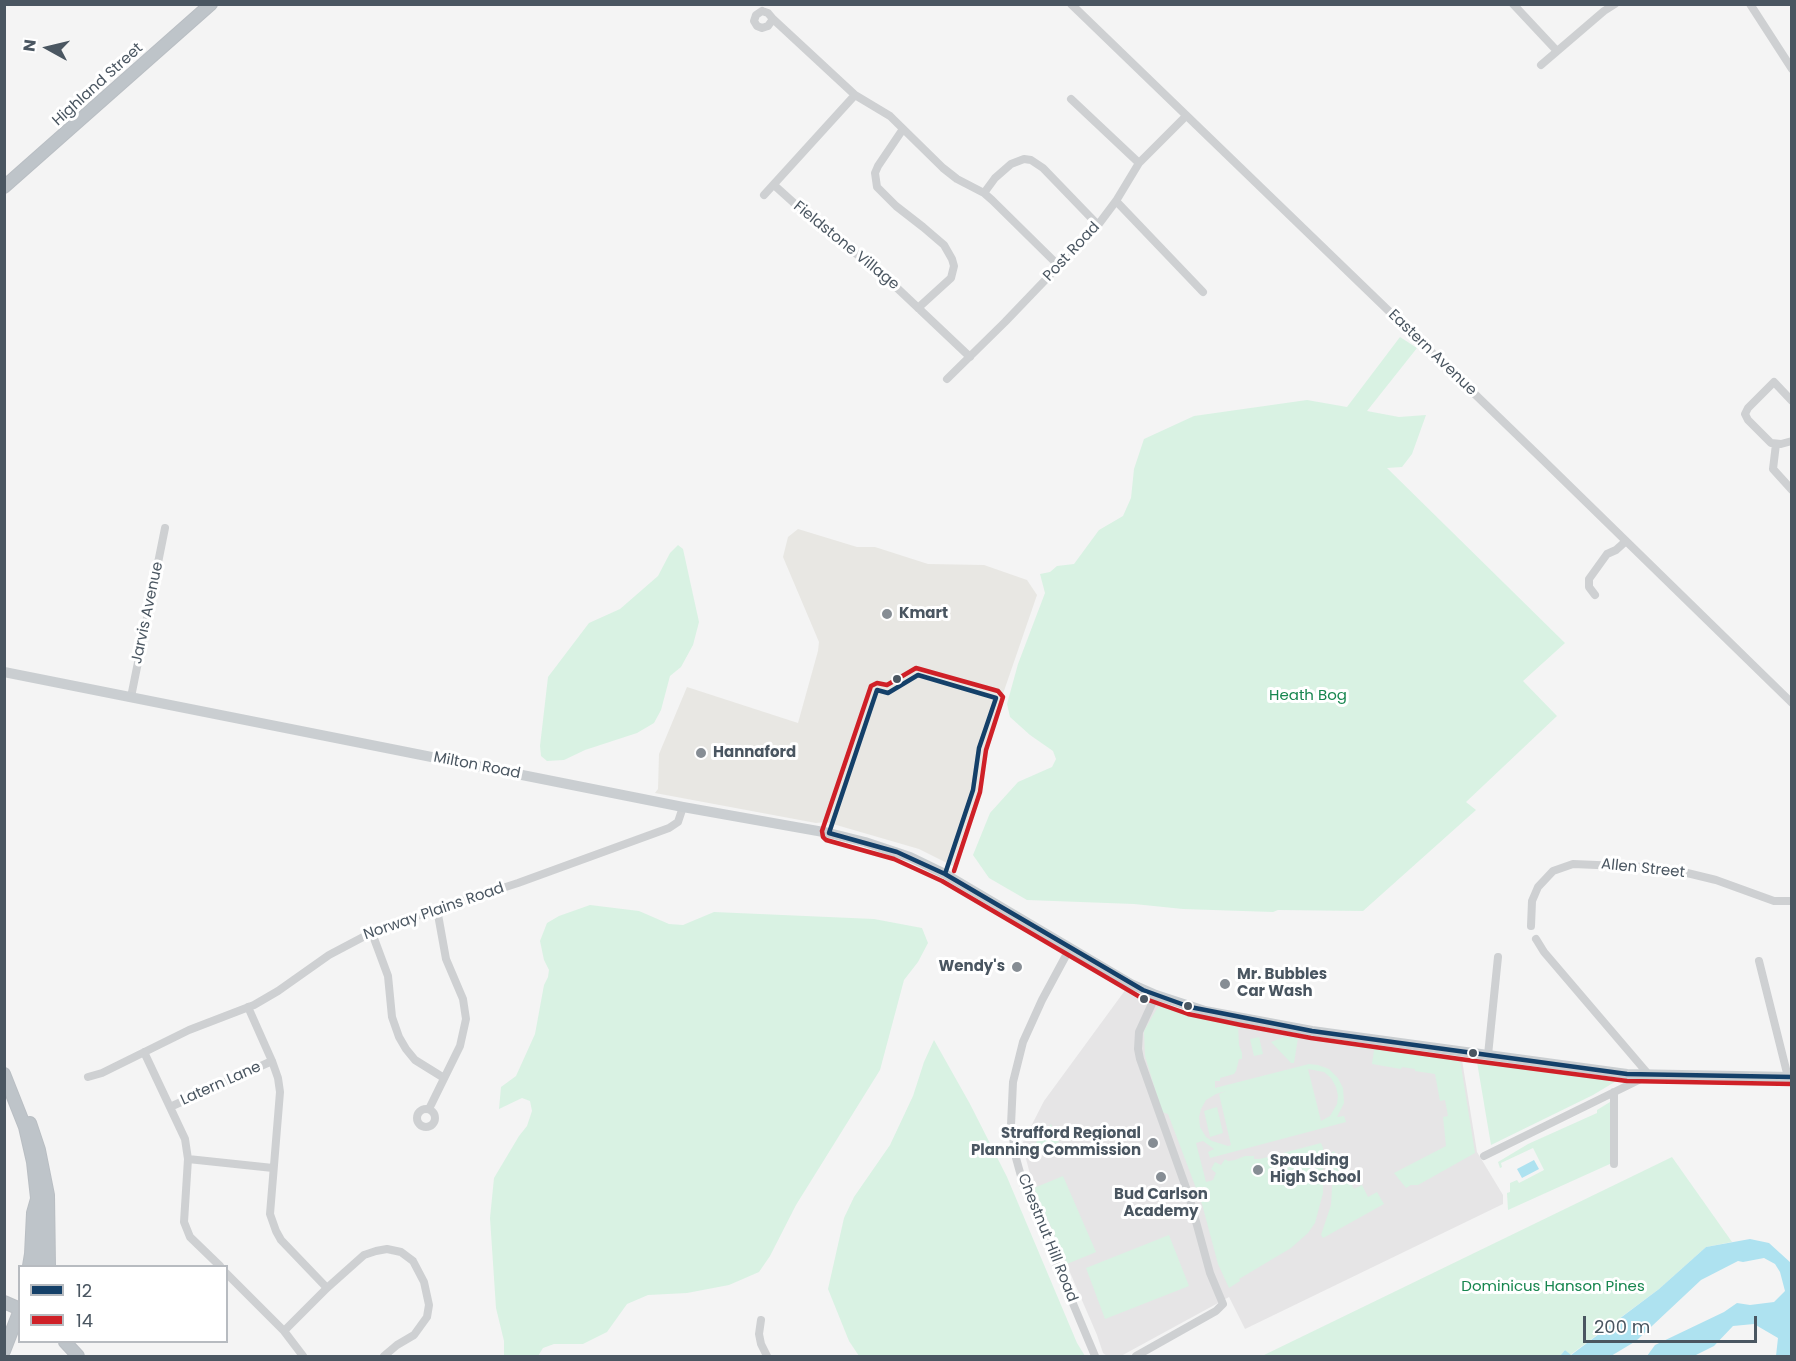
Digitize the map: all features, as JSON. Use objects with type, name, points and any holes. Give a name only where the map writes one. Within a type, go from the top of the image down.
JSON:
[{"type":"highway","name":"Highland Street","points":[[4,187],[211,4]]},
{"type":"highway","points":[[4,1074],[25,1127],[33,1162],[37,1198],[42,1213],[38,1265]]},
{"type":"highway","points":[[17,1106],[29,1119],[36,1137],[44,1173],[48,1195],[49,1265]]},
{"type":"highway","points":[[29,1265],[33,1213],[37,1198]]},
{"type":"highway","points":[[4,1302],[18,1308]]},
{"type":"highway","points":[[4,1351],[18,1314]]},
{"type":"highway","points":[[10,1356],[18,1338]]},
{"type":"highway","points":[[67,1343],[79,1356]]},
{"type":"main road","name":"Milton Road","points":[[4,672],[683,807],[856,839],[910,857],[945,874],[1130,983],[1156,995],[1205,1011],[1290,1027],[1627,1074],[1790,1077]]},
{"type":"street","name":"Eastern Avenue","points":[[1071,4],[1791,703]]},
{"type":"street","points":[[1513,4],[1557,51]]},
{"type":"street","points":[[1541,65],[1615,4]]},
{"type":"street","points":[[1750,4],[1790,64]]},
{"type":"street","points":[[773,19],[855,95],[879,108],[943,168],[957,179],[984,193],[1059,266]]},
{"type":"street","points":[[764,195],[855,95]]},
{"type":"street","points":[[1071,99],[1139,163]]},
{"type":"street","name":"Post Road","points":[[947,379],[1098,225],[1139,163],[1186,116]]},
{"type":"street","points":[[903,129],[878,166],[875,173],[877,187],[896,206],[944,245],[954,266],[951,278],[918,308]]},
{"type":"street","points":[[984,193],[995,178],[1011,164],[1024,159],[1031,160],[1043,168],[1098,225]]},
{"type":"street","name":"Fieldstone Village","points":[[774,185],[825,231],[877,269],[970,357]]},
{"type":"street","points":[[1116,201],[1203,292]]},
{"type":"street","points":[[1791,400],[1774,382],[1746,411],[1748,420],[1767,439],[1776,444],[1791,441]]},
{"type":"street","points":[[1776,444],[1773,469],[1791,490]]},
{"type":"street","name":"Jarvis Avenue","points":[[131,697],[165,528]]},
{"type":"street","points":[[1595,595],[1589,587],[1589,579],[1603,558],[1626,541]]},
{"type":"street","name":"Norway Plains Road","points":[[88,1077],[102,1073],[189,1029],[248,1007],[272,995],[340,948],[372,933],[669,828],[678,822],[683,807]]},
{"type":"street","name":"Allen Street","points":[[1532,926],[1530,916],[1532,901],[1538,886],[1553,872],[1573,864],[1669,869],[1705,877],[1774,901],[1791,902]]},
{"type":"street","points":[[429,1109],[462,1039],[466,1013],[461,992],[446,959],[437,909]]},
{"type":"street","points":[[372,933],[388,976],[392,1017],[399,1037],[415,1060],[444,1078]]},
{"type":"street","points":[[1484,1156],[1649,1075],[1544,952],[1536,939]]},
{"type":"street","name":"Chestnut Hill Road","points":[[1070,948],[1023,1042],[1013,1082],[1011,1125],[1016,1158],[1024,1187],[1095,1356]]},
{"type":"street","points":[[1488,1055],[1498,957]]},
{"type":"street","points":[[1759,961],[1790,1077]]},
{"type":"street","points":[[1136,1356],[1216,1311],[1223,1304],[1210,1273],[1186,1188],[1140,1059],[1138,1040],[1141,1024],[1156,995]]},
{"type":"street","points":[[248,1007],[272,1061],[280,1092],[270,1214],[281,1240],[327,1288]]},
{"type":"street","points":[[144,1052],[185,1138],[188,1159],[184,1222],[190,1237],[219,1265]]},
{"type":"street","name":"Latern Lane","points":[[171,1107],[272,1061]]},
{"type":"street","points":[[1614,1092],[1614,1164]]},
{"type":"street","points":[[188,1159],[273,1168]]},
{"type":"street","points":[[284,1331],[364,1255],[387,1249],[401,1252],[413,1261],[420,1273],[429,1305],[427,1317],[420,1329],[384,1356]]},
{"type":"street","points":[[228,1275],[284,1331],[303,1356]]},
{"type":"street","points":[[761,1320],[759,1334],[767,1356]]},
{"type":"shaded area","points":[[798,529],[857,547],[875,547],[928,564],[984,565],[1027,580],[1037,595],[984,749],[978,790],[953,866],[919,849],[826,822],[816,823],[655,793],[658,789],[659,754],[687,687],[798,723],[819,642],[783,557],[788,537]]},
{"type":"shaded area","name":"Spaulding High School","points":[[1126,989],[1187,1015],[1229,1025],[1462,1060],[1477,1152],[1503,1195],[1503,1204],[1245,1329],[1229,1297],[1121,1356],[1107,1356],[1103,1353],[1034,1189],[1022,1144],[1044,1101]]},
{"type":"green space","name":"Heath Bog","points":[[1400,337],[1417,348],[1367,411],[1399,417],[1426,415],[1412,454],[1402,467],[1387,468],[1565,643],[1523,681],[1557,716],[1466,802],[1476,810],[1363,911],[1278,910],[1273,912],[1027,900],[989,878],[973,855],[990,813],[1018,782],[1052,767],[1056,759],[1053,751],[1010,717],[1007,704],[1018,664],[1045,593],[1040,574],[1050,572],[1057,566],[1074,564],[1099,530],[1123,516],[1131,498],[1134,469],[1144,439],[1194,416],[1307,400],[1347,407]]},
{"type":"green space","points":[[678,545],[683,549],[699,622],[693,645],[681,667],[670,676],[661,710],[654,723],[637,733],[585,750],[564,760],[547,761],[541,756],[540,746],[548,677],[589,623],[620,609],[658,576],[670,553]]},
{"type":"green space","points":[[590,905],[639,911],[669,924],[683,925],[714,912],[874,919],[922,928],[928,943],[918,962],[904,980],[880,1070],[796,1205],[770,1256],[759,1272],[729,1285],[687,1293],[648,1295],[627,1304],[607,1332],[583,1344],[554,1344],[543,1348],[538,1356],[504,1356],[504,1341],[496,1308],[490,1218],[494,1178],[527,1126],[532,1111],[530,1101],[522,1098],[499,1109],[501,1087],[516,1076],[535,1034],[549,970],[544,960],[540,941],[547,923],[559,916]]},
{"type":"green space","points":[[1159,1005],[1193,1016],[1238,1025],[1242,1059],[1239,1059],[1234,1074],[1215,1081],[1215,1088],[1309,1064],[1329,1069],[1338,1078],[1343,1088],[1344,1103],[1337,1117],[1344,1116],[1346,1122],[1210,1158],[1208,1152],[1214,1149],[1203,1141],[1196,1143],[1206,1182],[1213,1180],[1216,1173],[1211,1169],[1215,1162],[1221,1165],[1225,1159],[1228,1161],[1254,1156],[1254,1159],[1260,1159],[1321,1143],[1323,1148],[1323,1193],[1315,1223],[1308,1233],[1291,1248],[1239,1279],[1240,1281],[1229,1288],[1218,1264],[1202,1204],[1168,1114],[1162,1112],[1145,1056],[1144,1031]],"holes":[[[1308,1069],[1324,1072],[1336,1087],[1337,1104],[1330,1116],[1321,1121]],[[1226,1091],[1219,1094],[1231,1145],[1228,1146],[1206,1137],[1200,1127],[1199,1117],[1206,1100],[1216,1094]]]},
{"type":"green space","points":[[1259,1037],[1263,1054],[1254,1056],[1250,1039]]},
{"type":"green space","points":[[1284,1037],[1298,1038],[1294,1063],[1291,1063],[1271,1042]]},
{"type":"green space","points":[[934,1040],[1007,1177],[1077,1343],[1085,1356],[859,1356],[849,1341],[828,1289],[844,1218],[854,1197],[890,1145],[913,1096]]},
{"type":"green space","points":[[1352,1044],[1460,1060],[1475,1153],[1418,1185],[1406,1188],[1394,1173],[1446,1146],[1443,1117],[1448,1116],[1445,1100],[1440,1101],[1435,1074],[1415,1071],[1415,1069],[1372,1064],[1374,1050],[1352,1047]]},
{"type":"green space","points":[[1477,1062],[1618,1080],[1593,1095],[1491,1145]]},
{"type":"green space","points":[[1610,1102],[1612,1163],[1508,1210],[1507,1193],[1510,1192],[1510,1183],[1517,1180],[1519,1183],[1544,1170],[1533,1148],[1501,1163],[1500,1168],[1498,1162],[1528,1144],[1597,1113],[1597,1110]]},
{"type":"green space","points":[[1217,1107],[1223,1133],[1210,1137],[1204,1111]]},
{"type":"green space","points":[[1051,1124],[1059,1142],[1033,1155],[1031,1149]]},
{"type":"green space","points":[[1334,1151],[1354,1189],[1362,1185],[1368,1197],[1377,1192],[1384,1204],[1323,1238],[1321,1235],[1331,1205],[1333,1172],[1331,1153]]},
{"type":"green space","name":"Dominicus Hanson Pines","points":[[1672,1157],[1732,1242],[1706,1247],[1659,1289],[1570,1355],[1565,1350],[1560,1356],[1262,1356]]},
{"type":"green space","points":[[1063,1176],[1096,1252],[1067,1264],[1034,1188]]},
{"type":"green space","points":[[1169,1235],[1189,1286],[1105,1319],[1086,1268]]},
{"type":"water","points":[[1534,1160],[1539,1169],[1522,1178],[1517,1169]]},
{"type":"water","points":[[1750,1239],[1769,1243],[1791,1263],[1791,1356],[1776,1356],[1778,1338],[1754,1324],[1733,1326],[1714,1346],[1694,1356],[1647,1356],[1655,1345],[1724,1312],[1737,1303],[1750,1305],[1774,1302],[1785,1291],[1780,1272],[1775,1264],[1764,1258],[1738,1261],[1701,1280],[1636,1341],[1611,1356],[1560,1356],[1565,1350],[1571,1355],[1659,1289],[1706,1247]]},
{"type":"transit line","name":"14","points":[[954,871],[980,792],[986,750],[1003,697],[998,691],[916,668],[887,685],[877,683],[871,686],[822,831],[823,837],[826,840],[894,859],[942,881],[1140,997],[1188,1014],[1241,1025],[1311,1038],[1467,1060],[1627,1081],[1792,1084]]},
{"type":"transit line","name":"12","points":[[918,675],[996,698],[979,748],[973,790],[945,874],[897,852],[829,833],[877,690],[888,693],[918,675]]},
{"type":"transit line","name":"12","points":[[945,874],[1143,990],[1190,1007],[1312,1031],[1627,1074],[1792,1077]]},
{"type":"place","name":"Kmart","points":[[887,614]]},
{"type":"place","name":"Hannaford","points":[[701,753]]},
{"type":"place","name":"Wendy's","points":[[1017,967]]},
{"type":"place","name":"Mr. Bubbles Car Wash","points":[[1225,984]]},
{"type":"place","name":"Strafford Regional Planning Commission","points":[[1153,1143]]},
{"type":"place","name":"Spaulding High School","points":[[1258,1170]]},
{"type":"place","name":"Bud Carlson Academy","points":[[1161,1177]]}]
